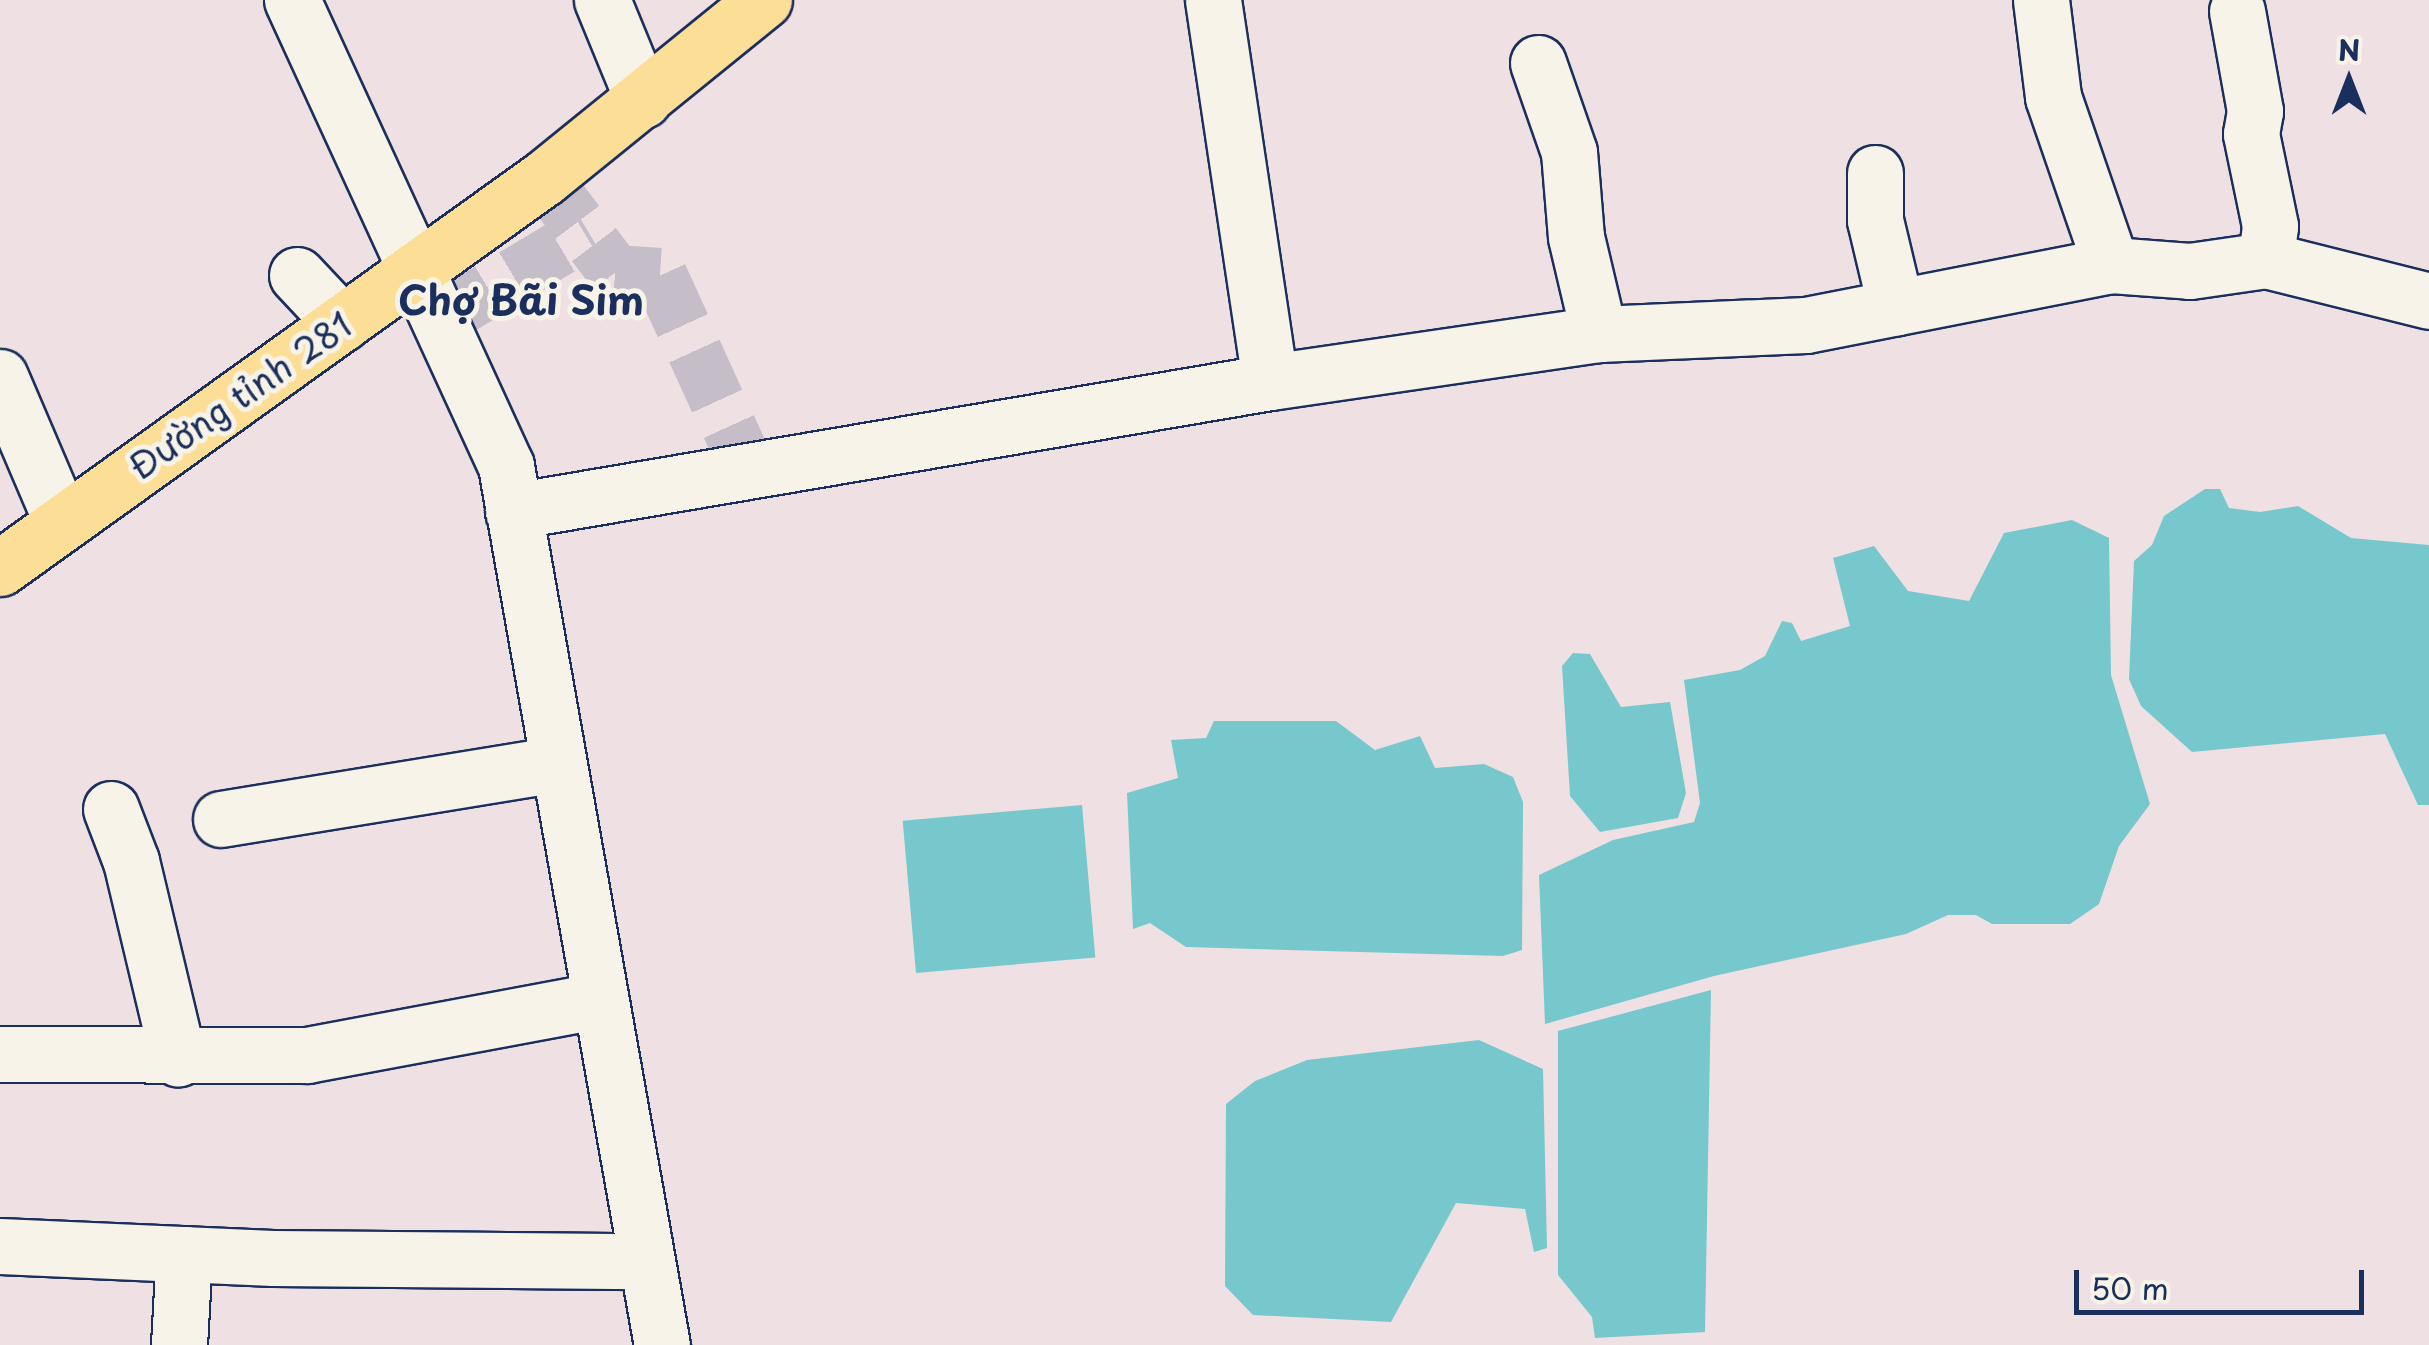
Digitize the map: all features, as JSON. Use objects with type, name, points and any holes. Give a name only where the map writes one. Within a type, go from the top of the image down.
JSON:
[{"type":"main road","name":"Đường tỉnh 281","points":[[0,568],[60,520],[418,269],[643,100],[764,0]]},
{"type":"street","points":[[292,0],[506,466],[596,1001],[662,1345]]},
{"type":"street","points":[[602,0],[643,100]]},
{"type":"street","points":[[1212,0],[1270,382]]},
{"type":"street","points":[[2041,0],[2053,97],[2111,265]]},
{"type":"street","points":[[2237,11],[2255,111],[2250,134],[2270,226],[2266,260]]},
{"type":"street","points":[[1538,63],[1568,152],[1578,250],[1599,334]]},
{"type":"street","points":[[1875,173],[1875,220],[1896,308]]},
{"type":"street","points":[[513,511],[1270,382],[1599,334],[1806,325],[2111,265],[2190,271],[2266,260],[2429,302]]},
{"type":"street","points":[[297,274],[342,323]]},
{"type":"street","points":[[0,377],[60,520]]},
{"type":"street","points":[[221,819],[556,764]]},
{"type":"street","points":[[111,809],[131,861],[178,1058]]},
{"type":"street","points":[[0,1054],[178,1058],[307,1055],[596,1001]]},
{"type":"street","points":[[0,1246],[184,1254],[643,1261]]},
{"type":"street","points":[[179,1345],[184,1254]]},
{"type":"water","points":[[2205,489],[2220,489],[2229,508],[2260,512],[2298,506],[2351,538],[2429,545],[2429,805],[2418,805],[2385,734],[2192,752],[2141,706],[2129,679],[2134,561],[2152,545],[2164,516]]},
{"type":"water","points":[[2072,520],[2109,538],[2111,675],[2150,804],[2119,846],[2099,904],[2070,924],[1992,924],[1976,915],[1948,915],[1906,934],[1714,976],[1545,1024],[1539,875],[1613,840],[1694,822],[1700,803],[1684,680],[1740,670],[1765,656],[1782,621],[1792,623],[1801,641],[1850,626],[1833,558],[1874,546],[1908,591],[1969,601],[2004,533]]},
{"type":"water","points":[[1573,653],[1590,654],[1621,707],[1670,702],[1686,793],[1678,818],[1600,832],[1570,796],[1562,666]]},
{"type":"water","points":[[1214,721],[1336,721],[1375,750],[1420,736],[1435,768],[1484,764],[1513,777],[1523,802],[1522,950],[1503,956],[1186,947],[1150,923],[1133,929],[1127,793],[1178,778],[1171,740],[1206,738]]},
{"type":"water","points":[[1082,805],[1095,957],[916,973],[903,821]]},
{"type":"water","points":[[1711,990],[1705,1332],[1595,1338],[1592,1317],[1558,1275],[1558,1031]]},
{"type":"water","points":[[1479,1040],[1543,1069],[1547,1248],[1534,1252],[1525,1209],[1456,1203],[1391,1322],[1253,1315],[1225,1286],[1226,1104],[1255,1081],[1307,1060]]},
{"type":"tunnel","points":[[544,178],[615,272],[660,275],[748,468]]},
{"type":"tunnel","points":[[442,318],[588,231]]},
{"type":"district","name":"Chợ Bãi Sim","points":[[521,299]]}]
